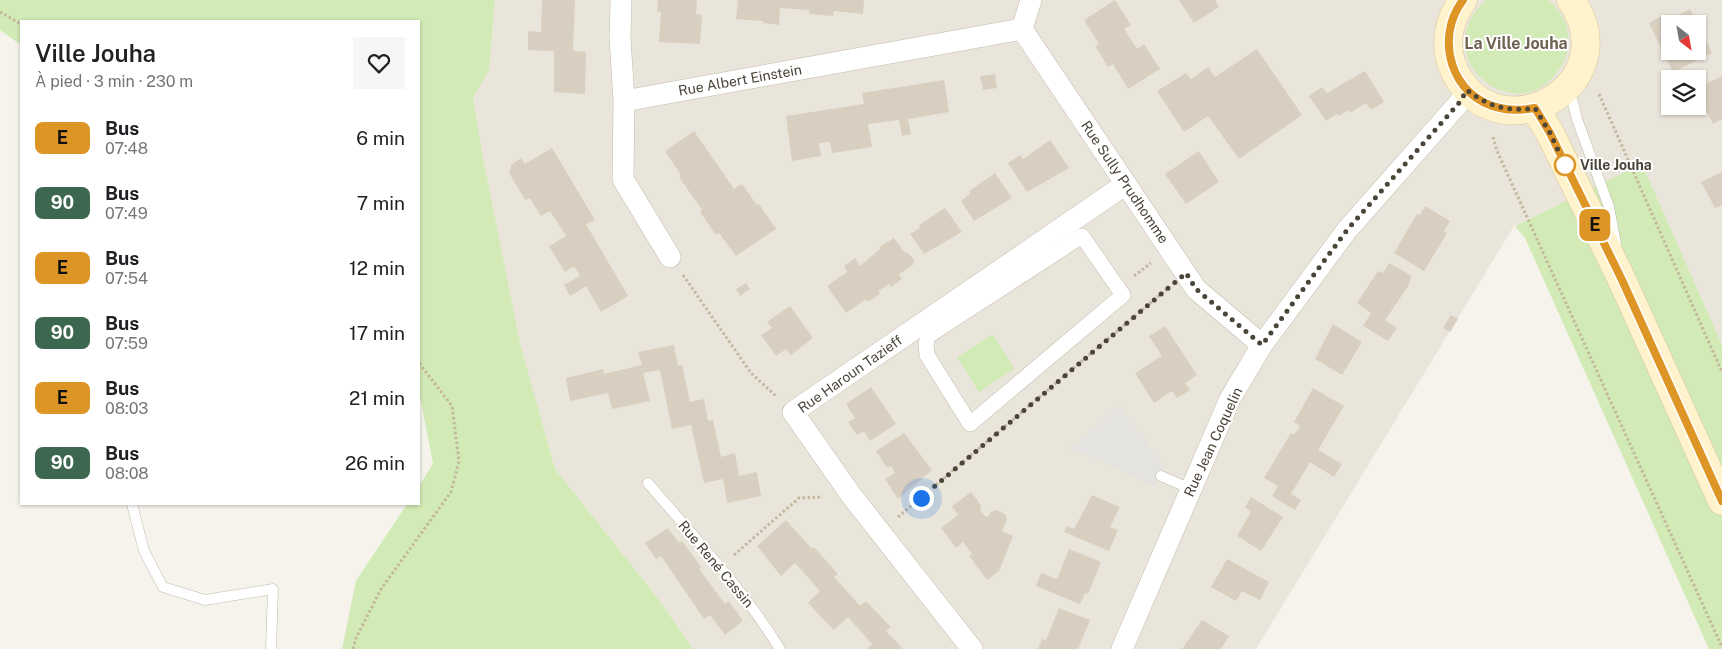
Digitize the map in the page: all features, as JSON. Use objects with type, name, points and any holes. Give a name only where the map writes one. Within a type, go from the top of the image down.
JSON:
[{"type":"main road","points":[[1463,0],[1450,24],[1448,42],[1450,59],[1457,76],[1467,90],[1481,101],[1498,108],[1516,110],[1535,108],[1553,100],[1568,86],[1580,70],[1585,50],[1584,30],[1578,11],[1571,0]]},
{"type":"main road","points":[[1535,108],[1550,133],[1622,280],[1722,501]]},
{"type":"street","points":[[621,0],[620,38],[624,101],[623,179],[670,257]]},
{"type":"street","points":[[1022,29],[1032,0]]},
{"type":"street","name":"Rue Albert Einstein","points":[[624,101],[1022,29]]},
{"type":"street","name":"Rue Sully Prudhomme","points":[[1022,29],[1196,289],[1262,345]]},
{"type":"street","name":"Rue Jean Coquelin","points":[[1122,649],[1230,399],[1262,345],[1347,230],[1459,103],[1467,90]]},
{"type":"street","name":"Rue Haroun Tazieff","points":[[972,649],[851,495],[793,412],[1126,184]]},
{"type":"street","points":[[1082,236],[1119,288],[1123,295],[970,424],[927,355],[926,344],[928,336],[1082,236]]},
{"type":"lane","points":[[1568,86],[1577,119],[1609,207],[1622,280]]},
{"type":"lane","points":[[1161,476],[1191,489]]},
{"type":"lane","name":"Rue René Cassin","points":[[648,483],[720,567],[762,620],[780,649]]},
{"type":"lane","points":[[132,505],[144,551],[163,587],[205,600],[272,589],[271,649]]},
{"type":"path","points":[[0,12],[20,23]]},
{"type":"path","points":[[1599,94],[1722,372]]},
{"type":"path","points":[[1493,136],[1497,151],[1722,647]]},
{"type":"path","points":[[1119,288],[1169,248]]},
{"type":"path","points":[[670,257],[751,373],[793,412]]},
{"type":"path","points":[[880,533],[1186,273]]},
{"type":"path","points":[[353,649],[356,638],[381,589],[451,492],[459,461],[452,406],[420,364]]},
{"type":"path","points":[[720,567],[799,498],[851,495]]},
{"type":"shaded area","points":[[495,0],[1722,0],[1722,345],[1642,165],[1514,226],[1256,649],[693,649],[656,596],[555,469],[521,347],[483,158],[473,98],[489,70]]},
{"type":"shaded area","points":[[1119,405],[1165,467],[1155,487],[1071,448]]},
{"type":"green space","points":[[0,0],[495,0],[489,70],[473,98],[483,158],[521,347],[555,469],[656,596],[693,649],[342,649],[356,581],[406,505],[420,505],[420,484],[433,464],[420,396],[420,20],[20,20],[20,44],[0,30]]},
{"type":"green space","points":[[1486,0],[1547,0],[1556,7],[1567,27],[1569,45],[1564,61],[1547,83],[1526,93],[1505,92],[1486,82],[1471,66],[1465,45],[1469,23]]},
{"type":"green space","points":[[1642,164],[1722,345],[1722,649],[1709,649],[1525,238],[1515,226]]},
{"type":"green space","points":[[993,334],[1014,369],[979,392],[957,357]]},
{"type":"building","points":[[542,0],[575,0],[573,51],[586,52],[585,94],[554,92],[554,51],[528,50],[528,31],[541,32]]},
{"type":"building","points":[[658,0],[697,0],[696,14],[702,15],[700,44],[659,42],[661,12],[657,12]]},
{"type":"building","points":[[738,0],[864,0],[863,14],[834,11],[833,16],[809,14],[809,10],[780,8],[779,25],[763,23],[763,21],[736,19]]},
{"type":"building","points":[[1115,0],[1131,25],[1124,29],[1137,49],[1144,44],[1160,69],[1128,89],[1113,64],[1108,67],[1095,46],[1099,44],[1084,20]]},
{"type":"building","points":[[1179,0],[1217,0],[1215,1],[1219,7],[1194,23]]},
{"type":"building","points":[[1690,9],[1693,15],[1679,15]]},
{"type":"building","points":[[1661,17],[1661,48],[1649,23]]},
{"type":"building","points":[[1706,41],[1712,53],[1706,56]]},
{"type":"building","points":[[1257,49],[1302,115],[1239,159],[1208,116],[1184,132],[1157,91],[1186,73],[1191,79],[1208,67],[1215,77]]},
{"type":"building","points":[[1667,60],[1698,60],[1677,70],[1672,70]]},
{"type":"building","points":[[1365,71],[1384,102],[1371,110],[1366,103],[1350,113],[1348,110],[1326,121],[1309,96],[1322,87],[1327,93]]},
{"type":"building","points":[[995,74],[997,88],[983,90],[980,76]]},
{"type":"building","points":[[1722,76],[1722,119],[1713,124],[1706,110],[1706,84]]},
{"type":"building","points":[[944,80],[949,112],[908,119],[911,134],[902,136],[899,120],[868,124],[872,147],[832,153],[830,142],[819,143],[821,156],[792,161],[786,116],[864,104],[862,93]]},
{"type":"building","points":[[694,131],[734,189],[742,184],[757,205],[759,204],[776,229],[736,256],[719,233],[716,235],[700,212],[702,210],[679,177],[681,175],[665,151]]},
{"type":"building","points":[[1050,140],[1069,168],[1027,192],[1008,163],[1020,155],[1023,159]]},
{"type":"building","points":[[552,148],[595,220],[586,224],[628,296],[601,312],[586,286],[570,296],[564,285],[580,276],[574,266],[565,272],[549,246],[566,236],[550,211],[541,216],[530,198],[525,200],[509,173],[511,165],[521,158],[525,164]]},
{"type":"building","points":[[1199,151],[1219,182],[1186,204],[1165,174]]},
{"type":"building","points":[[1722,172],[1722,205],[1715,208],[1701,182]]},
{"type":"building","points":[[995,173],[1012,198],[974,221],[961,201],[970,194],[969,191]]},
{"type":"building","points":[[1425,206],[1450,221],[1444,231],[1447,233],[1424,271],[1394,253],[1417,214],[1420,215]]},
{"type":"building","points":[[945,208],[962,232],[924,254],[910,234],[920,228],[919,225]]},
{"type":"building","points":[[894,238],[904,252],[908,253],[914,260],[913,265],[899,274],[902,279],[891,287],[889,284],[878,291],[880,294],[868,302],[866,299],[846,313],[827,286],[847,272],[844,266],[855,258],[860,266],[880,249],[879,247]]},
{"type":"building","points":[[1389,263],[1412,276],[1407,288],[1385,320],[1397,328],[1388,341],[1363,326],[1371,313],[1357,303],[1378,271],[1383,273]]},
{"type":"building","points":[[746,283],[750,289],[740,296],[736,289]]},
{"type":"building","points":[[790,306],[813,338],[791,355],[786,349],[776,356],[761,335],[772,328],[767,322]]},
{"type":"building","points":[[1451,315],[1458,319],[1450,332],[1443,328]]},
{"type":"building","points":[[1333,324],[1362,342],[1342,375],[1315,359]]},
{"type":"building","points":[[1165,326],[1197,375],[1185,383],[1190,390],[1177,398],[1172,391],[1154,403],[1135,373],[1162,356],[1149,336]]},
{"type":"building","points":[[674,345],[678,366],[682,365],[690,402],[704,399],[708,421],[713,420],[721,457],[735,453],[739,476],[757,472],[761,496],[727,503],[723,479],[704,483],[691,425],[672,429],[660,370],[643,373],[650,401],[612,409],[608,393],[570,401],[566,378],[603,369],[604,374],[642,365],[638,352]]},
{"type":"building","points":[[871,387],[896,424],[870,441],[864,431],[857,435],[848,422],[855,418],[846,404]]},
{"type":"building","points":[[1313,388],[1344,406],[1318,450],[1342,464],[1334,477],[1310,462],[1291,494],[1301,500],[1295,510],[1272,496],[1278,486],[1264,478],[1291,433],[1294,435],[1300,426],[1294,422]]},
{"type":"building","points":[[904,433],[932,470],[898,499],[885,479],[895,473],[891,466],[887,468],[876,451]]},
{"type":"building","points":[[971,492],[981,505],[980,510],[985,516],[988,517],[991,512],[996,510],[1005,514],[1007,519],[1002,531],[1013,536],[999,571],[987,580],[969,556],[972,554],[963,542],[956,548],[941,528],[958,515],[952,506]]},
{"type":"building","points":[[1092,495],[1120,507],[1110,527],[1118,530],[1109,551],[1064,532],[1067,526],[1074,529]]},
{"type":"building","points":[[1251,497],[1283,517],[1261,551],[1237,536],[1251,512],[1245,507]]},
{"type":"building","points":[[786,520],[838,574],[834,577],[860,606],[866,601],[891,627],[886,631],[903,649],[867,649],[872,644],[848,617],[834,630],[808,603],[820,591],[795,563],[781,576],[757,546]]},
{"type":"building","points":[[668,528],[679,543],[682,541],[702,568],[699,569],[725,604],[729,601],[743,621],[725,635],[710,615],[704,619],[661,556],[656,559],[645,543]]},
{"type":"building","points":[[1069,549],[1101,562],[1088,594],[1085,593],[1080,604],[1036,586],[1041,573],[1057,579]]},
{"type":"building","points":[[1227,559],[1269,582],[1260,600],[1242,591],[1236,601],[1211,587]]},
{"type":"building","points":[[1059,608],[1090,620],[1078,649],[1038,649],[1042,639],[1046,640]]},
{"type":"building","points":[[1202,620],[1229,636],[1221,649],[1182,649]]},
{"type":"bus line","name":"E","points":[[1463,0],[1450,24],[1448,42],[1450,59],[1457,76],[1467,90],[1481,101],[1498,108],[1516,110],[1535,108],[1550,133],[1622,280],[1722,501]]},
{"type":"place","name":"Ville Jouha","points":[[1565,165]]},
{"type":"district","name":"La Ville Jouha","points":[[1516,43]]},
{"type":"route","points":[[921,498],[1186,273],[1196,289],[1262,345],[1347,230],[1459,103],[1467,90],[1481,101],[1498,108],[1516,110],[1535,108],[1550,133],[1565,165]]}]
